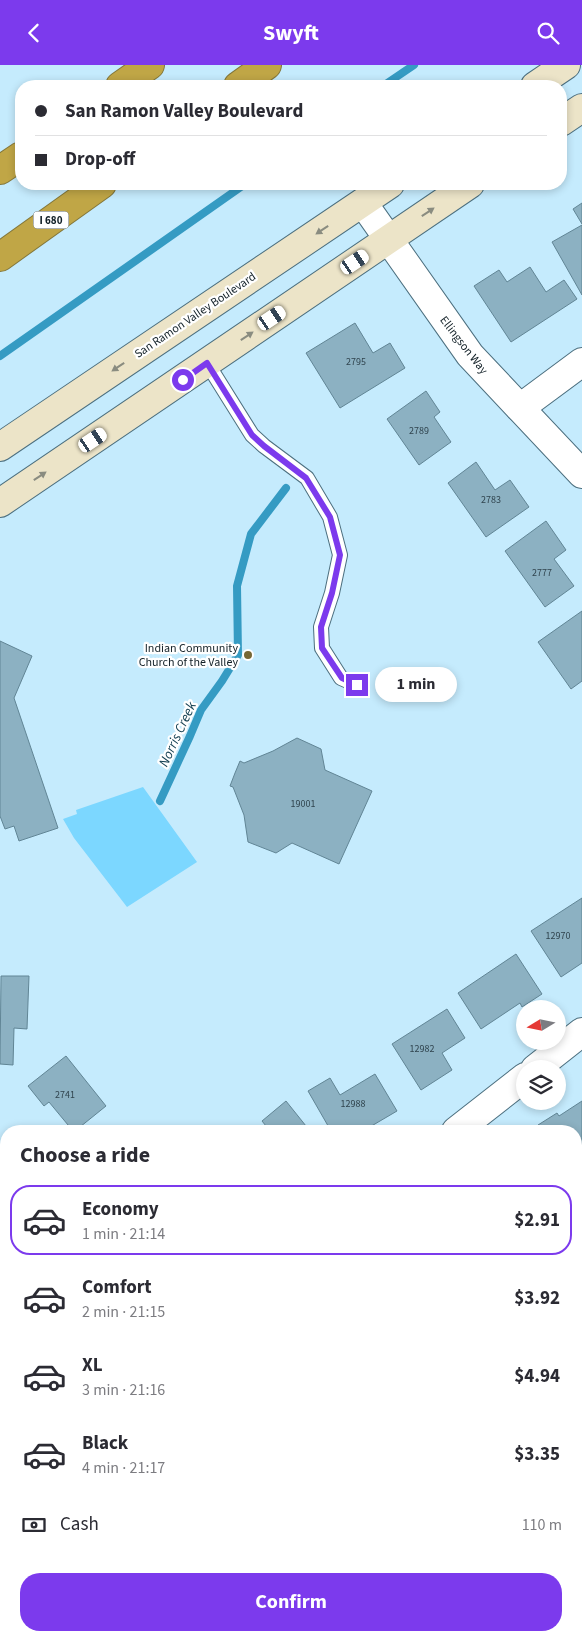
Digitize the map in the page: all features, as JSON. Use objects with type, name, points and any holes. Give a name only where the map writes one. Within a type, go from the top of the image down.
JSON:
[{"type":"highway","points":[[129,80],[150,65]]},
{"type":"highway","points":[[246,80],[267,65]]},
{"type":"highway","points":[[0,171],[15,160]]},
{"type":"highway","name":"I 680","points":[[0,257],[94,190]]},
{"type":"main road","points":[[544,80],[566,65]]},
{"type":"main road","points":[[567,118],[582,108]]},
{"type":"main road","name":"San Ramon Valley Boulevard","points":[[0,447],[381,190]]},
{"type":"main road","points":[[0,503],[461,190]]},
{"type":"street","name":"Ellingson Way","points":[[362,203],[470,355],[582,474]]},
{"type":"street","points":[[520,408],[582,362]]},
{"type":"street","points":[[546,1060],[582,1032]]},
{"type":"street","points":[[464,1125],[516,1084]]},
{"type":"lane","points":[[207,363],[252,435],[306,478],[330,517],[340,555],[332,593],[321,627],[322,648],[342,678],[357,685]]},
{"type":"shaded area","points":[[143,787],[197,862],[127,907],[74,838],[63,819],[77,814],[76,810]]},
{"type":"building","points":[[582,203],[582,224],[573,209]]},
{"type":"building","points":[[582,225],[582,295],[552,242]]},
{"type":"building","points":[[530,267],[546,292],[564,280],[577,299],[511,342],[474,286],[499,270],[507,282]]},
{"type":"building","points":[[355,323],[373,353],[390,343],[405,368],[340,408],[306,353]]},
{"type":"building","points":[[426,391],[440,412],[434,417],[451,442],[419,465],[387,419]]},
{"type":"building","points":[[476,462],[495,490],[510,480],[529,507],[486,537],[448,483]]},
{"type":"building","points":[[546,521],[566,550],[554,559],[574,586],[545,607],[505,551]]},
{"type":"building","points":[[582,611],[582,681],[571,689],[538,642]]},
{"type":"building","points":[[0,641],[32,656],[14,698],[58,828],[19,841],[14,826],[5,829],[0,816]]},
{"type":"building","points":[[297,738],[321,749],[325,770],[372,791],[339,864],[292,843],[276,853],[248,842],[244,815],[233,787],[230,786],[240,761],[244,763],[273,751]]},
{"type":"building","points":[[582,898],[582,963],[561,977],[531,931]]},
{"type":"building","points":[[516,954],[542,994],[533,1000],[516,1000],[516,1006],[481,1029],[458,993]]},
{"type":"building","points":[[1,976],[29,976],[27,1029],[14,1028],[13,1065],[0,1064]]},
{"type":"building","points":[[447,1009],[465,1038],[442,1053],[452,1070],[421,1090],[392,1044]]},
{"type":"building","points":[[66,1056],[106,1106],[82,1125],[68,1125],[49,1102],[44,1106],[28,1086]]},
{"type":"building","points":[[375,1074],[397,1111],[373,1125],[328,1125],[308,1091],[330,1078],[340,1095]]},
{"type":"building","points":[[286,1101],[305,1125],[265,1125],[262,1121]]},
{"type":"building","points":[[582,1101],[582,1125],[538,1125],[557,1113],[559,1116]]},
{"type":"waterway","points":[[392,80],[414,65]]},
{"type":"waterway","points":[[0,356],[236,190]]},
{"type":"waterway","name":"Norris Creek","points":[[160,801],[201,710],[238,655],[237,586],[251,534],[286,488]]},
{"type":"place","name":"Indian Community Church of the Valley","points":[[248,655]]},
{"type":"route","points":[[183,380],[207,363],[252,435],[306,478],[330,517],[340,555],[332,593],[321,627],[322,648],[342,678],[357,685]]}]
